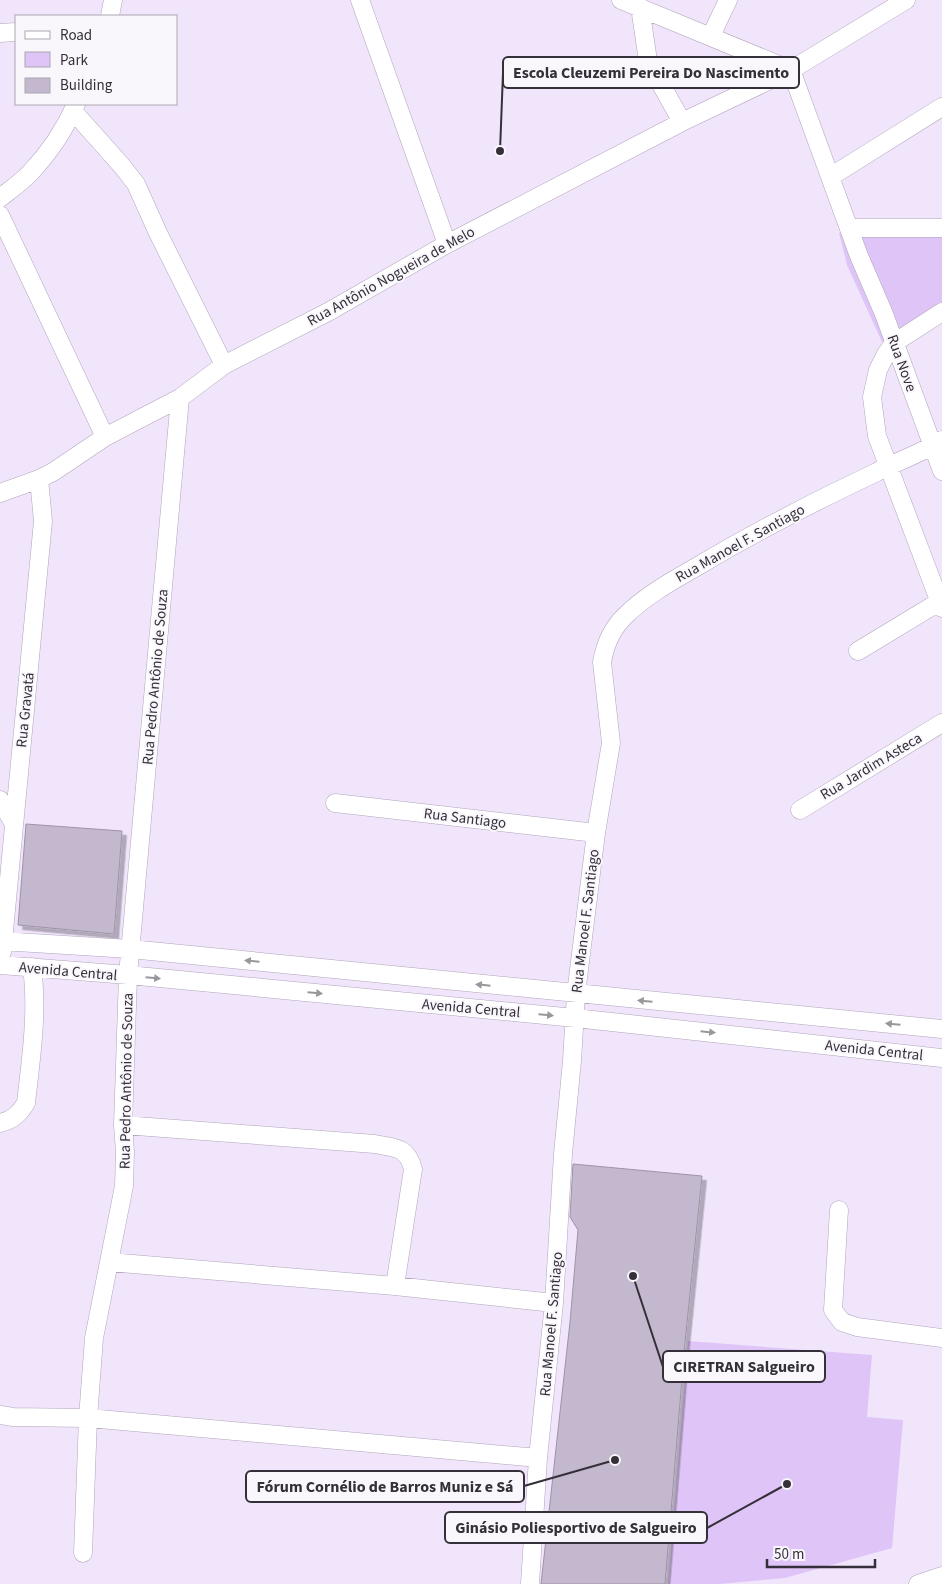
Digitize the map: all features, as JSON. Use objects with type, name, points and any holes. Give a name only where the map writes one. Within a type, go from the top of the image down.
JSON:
[{"type":"street","points":[[110,15],[113,0]]},
{"type":"street","points":[[360,0],[447,244]]},
{"type":"street","points":[[621,0],[791,70]]},
{"type":"street","points":[[711,36],[728,0]]},
{"type":"street","name":"Rua Antônio Nogueira de Melo","points":[[0,493],[39,480],[105,437],[180,398],[224,365],[328,312],[447,244],[682,122],[791,70],[906,0]]},
{"type":"street","points":[[640,7],[648,61],[682,122]]},
{"type":"street","points":[[0,32],[15,32]]},
{"type":"street","name":"Rua Nove","points":[[791,70],[859,256],[884,314],[894,343],[938,443],[942,471]]},
{"type":"street","points":[[0,198],[29,174],[46,154],[74,107],[136,184],[158,234],[224,365]]},
{"type":"street","points":[[830,177],[942,107]]},
{"type":"street","points":[[0,215],[105,437]]},
{"type":"street","points":[[849,228],[942,228]]},
{"type":"street","points":[[858,651],[941,605],[877,436],[872,397],[878,370],[894,343],[942,312]]},
{"type":"street","name":"Rua Pedro Antônio de Souza","points":[[83,1553],[88,1418],[94,1338],[124,1186],[125,1152],[123,1125],[128,976],[180,398]]},
{"type":"street","name":"Rua Manoel F. Santiago","points":[[530,1584],[538,1458],[554,1303],[562,1164],[576,994],[596,833],[611,743],[602,662],[604,650],[611,635],[625,616],[673,581],[745,538],[938,443]]},
{"type":"street","name":"Rua Gravatá","points":[[1,965],[6,866],[14,824],[43,521],[39,480]]},
{"type":"street","name":"Rua Jardim Asteca","points":[[800,810],[942,723]]},
{"type":"street","points":[[0,800],[14,824]]},
{"type":"street","name":"Rua Santiago","points":[[335,803],[596,833]]},
{"type":"street","name":"Avenida Central","points":[[2,941],[130,949],[942,1029]]},
{"type":"street","name":"Avenida Central","points":[[1,965],[575,1018],[942,1058]]},
{"type":"street","points":[[0,1123],[9,1121],[20,1113],[26,1104],[35,1026],[35,991],[32,967]]},
{"type":"street","points":[[123,1125],[375,1144],[401,1149],[410,1157],[413,1169],[395,1286]]},
{"type":"street","points":[[838,1210],[834,1310],[836,1316],[842,1322],[857,1327],[942,1338]]},
{"type":"street","points":[[109,1262],[395,1286],[554,1303]]},
{"type":"street","points":[[0,1415],[13,1417],[88,1418],[538,1458]]},
{"type":"street","points":[[918,1584],[942,1576]]},
{"type":"green space","points":[[942,227],[942,307],[882,342],[847,265],[839,233]]},
{"type":"green space","points":[[688,1341],[872,1355],[867,1417],[903,1420],[892,1548],[785,1578],[720,1584],[668,1584]]},
{"type":"building","points":[[26,824],[122,831],[114,934],[18,925]]},
{"type":"building","points":[[573,1164],[702,1176],[685,1342],[665,1584],[541,1584],[570,1322],[578,1230],[570,1217]]},
{"type":"place","name":"Escola Cleuzemi Pereira Do Nascimento","points":[[500,151]]},
{"type":"place","name":"CIRETRAN Salgueiro","points":[[633,1276]]},
{"type":"place","name":"Fórum Cornélio de Barros Muniz e Sá","points":[[615,1460]]},
{"type":"place","name":"Ginásio Poliesportivo de Salgueiro","points":[[787,1484]]}]
